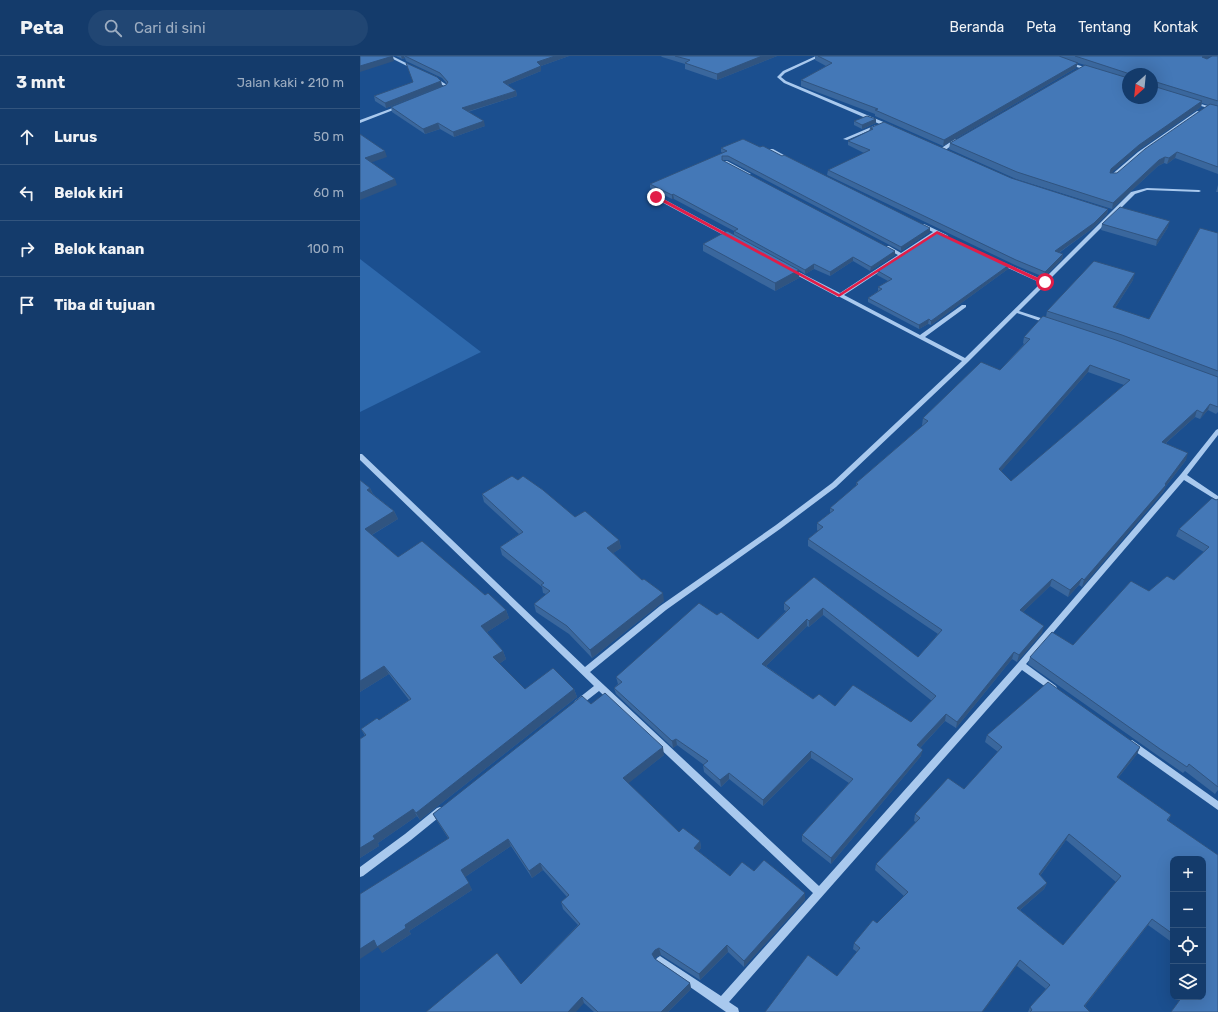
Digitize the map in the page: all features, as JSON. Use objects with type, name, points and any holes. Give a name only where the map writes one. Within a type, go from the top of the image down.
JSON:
[{"type":"street","points":[[389,56],[421,71]]},
{"type":"street","points":[[819,56],[784,72],[779,77],[785,82],[897,129]]},
{"type":"street","points":[[1061,61],[1098,72]]},
{"type":"street","points":[[1077,72],[1083,68]]},
{"type":"street","points":[[427,74],[440,80],[446,86],[445,90],[433,95]]},
{"type":"street","points":[[1186,100],[1218,110]]},
{"type":"street","points":[[360,122],[404,106]]},
{"type":"street","points":[[1112,177],[1140,153],[1207,106]]},
{"type":"street","points":[[845,139],[884,123]]},
{"type":"street","points":[[942,150],[962,138]]},
{"type":"street","points":[[936,147],[949,153]]},
{"type":"street","points":[[771,150],[799,164]]},
{"type":"street","points":[[725,162],[753,177]]},
{"type":"street","points":[[585,672],[663,608],[784,523],[834,485],[966,362],[1133,193],[1141,190],[1160,188],[1199,191]]},
{"type":"street","points":[[656,197],[733,239]]},
{"type":"street","points":[[1107,211],[1114,213]]},
{"type":"street","points":[[917,222],[951,239]]},
{"type":"street","points":[[839,296],[937,232]]},
{"type":"street","points":[[880,244],[901,255]]},
{"type":"street","points":[[993,259],[1045,282]]},
{"type":"street","points":[[783,265],[966,362]]},
{"type":"street","points":[[921,337],[964,306]]},
{"type":"street","points":[[1015,311],[1051,323]]},
{"type":"street","points":[[722,1003],[1021,665],[1183,476],[1218,431]]},
{"type":"street","points":[[360,456],[599,686],[819,892]]},
{"type":"street","points":[[1183,476],[1218,499]]},
{"type":"street","points":[[1021,665],[1059,692]]},
{"type":"street","points":[[568,710],[599,686]]},
{"type":"street","points":[[1123,738],[1218,806]]},
{"type":"street","points":[[360,873],[444,808]]},
{"type":"street","points":[[660,961],[734,1012]]},
{"type":"shaded area","points":[[360,259],[481,352],[360,412]]},
{"type":"building","points":[[360,56],[393,56],[360,66]]},
{"type":"building","points":[[405,56],[555,56],[537,62],[541,66],[503,82],[516,91],[462,108],[484,121],[453,132],[438,123],[423,129],[391,107],[446,85],[448,82],[440,73]]},
{"type":"building","points":[[675,56],[762,56],[717,74],[685,63],[690,60]]},
{"type":"building","points":[[818,56],[1059,56],[1078,63],[944,140],[875,110],[878,109],[801,80],[832,63]]},
{"type":"building","points":[[1075,56],[1204,56],[1202,57],[1207,59],[1212,56],[1218,56],[1218,101],[1158,83],[1158,68],[1122,68],[1122,71]]},
{"type":"building","points":[[406,63],[437,77],[441,81],[385,103],[374,96],[413,82]]},
{"type":"building","points":[[1085,65],[1122,76],[1122,104],[1158,104],[1158,88],[1202,101],[1139,145],[1111,169],[1110,173],[1117,173],[1145,149],[1210,104],[1218,106],[1218,167],[1177,152],[1169,158],[1165,157],[1159,160],[1113,203],[1017,172],[950,143]]},
{"type":"building","points":[[867,116],[876,119],[862,125],[854,121]]},
{"type":"building","points":[[884,122],[1011,178],[1108,209],[1094,223],[1055,251],[1063,254],[1045,272],[1016,260],[828,170],[870,150],[848,141],[873,129],[870,128]]},
{"type":"building","points":[[360,134],[385,151],[365,158],[395,179],[360,193]]},
{"type":"building","points":[[743,139],[760,147],[763,146],[782,156],[784,155],[930,228],[901,247],[728,156],[722,156],[722,160],[895,251],[871,267],[853,257],[830,272],[814,264],[805,270],[734,231],[738,229],[673,194],[672,195],[650,184],[727,151],[721,148]]},
{"type":"building","points":[[1120,207],[1170,221],[1157,240],[1102,224]]},
{"type":"building","points":[[1200,228],[1218,233],[1218,371],[1122,335],[1047,311],[1094,261],[1135,273],[1113,307],[1149,319]]},
{"type":"building","points":[[727,231],[799,270],[775,283],[703,244]]},
{"type":"building","points":[[938,232],[1009,265],[931,321],[929,319],[919,325],[868,298],[882,289],[878,287],[892,279],[878,271]]},
{"type":"building","points":[[1043,316],[1116,340],[1218,377],[1218,407],[1210,404],[1203,413],[1197,410],[1162,442],[1188,453],[1165,484],[1166,485],[1084,580],[1082,578],[1070,590],[1052,579],[1020,610],[1044,626],[1019,655],[1014,652],[957,722],[946,714],[917,745],[923,750],[831,858],[802,835],[853,779],[811,751],[763,800],[729,773],[720,780],[703,765],[708,761],[676,739],[672,741],[614,688],[622,682],[616,677],[699,603],[717,615],[721,612],[758,639],[790,608],[784,603],[814,577],[918,657],[942,630],[808,539],[823,527],[817,523],[834,510],[830,508],[858,484],[856,483],[928,421],[923,418],[981,362],[1000,370],[1030,339],[1024,337]],"holes":[[[1090,365],[1130,380],[1011,481],[999,469]],[[823,608],[936,696],[911,722],[853,685],[835,706],[819,694],[813,699],[762,664],[807,619],[809,621]]]},
{"type":"building","points":[[512,476],[518,480],[523,476],[543,490],[575,517],[585,511],[619,540],[607,548],[642,580],[644,579],[663,593],[590,650],[567,626],[534,604],[550,591],[541,585],[544,583],[500,547],[523,532],[482,494]]},
{"type":"building","points":[[360,480],[370,488],[367,490],[394,511],[365,529],[398,557],[422,541],[485,595],[488,593],[506,610],[481,626],[503,651],[493,657],[525,689],[553,668],[574,689],[416,813],[413,809],[373,836],[375,839],[360,848],[360,739],[366,735],[361,729],[377,718],[379,720],[411,699],[384,666],[360,681]]},
{"type":"building","points":[[1212,498],[1216,500],[1218,499],[1218,787],[1189,764],[1187,767],[1160,749],[1030,657],[1052,632],[1073,645],[1131,581],[1149,591],[1167,576],[1174,580],[1209,547],[1179,529]]},
{"type":"building","points":[[1048,682],[1140,747],[1117,777],[1171,815],[1167,820],[1218,855],[1218,1012],[1171,1012],[1180,1000],[1206,1000],[1206,856],[1170,856],[1170,932],[1152,919],[1084,1006],[1090,1012],[1030,1012],[1032,1010],[1030,1007],[1050,985],[1020,960],[982,1012],[765,1012],[808,955],[837,976],[860,948],[854,943],[873,920],[877,923],[908,892],[876,864],[920,818],[915,814],[948,778],[964,789],[1002,747],[987,735]],"holes":[[[1069,834],[1121,876],[1063,945],[1017,908],[1047,883],[1039,874]]]},
{"type":"building","points":[[605,693],[663,747],[623,778],[679,832],[683,828],[700,841],[694,848],[730,876],[742,862],[754,871],[764,860],[805,893],[744,961],[727,945],[699,974],[659,948],[655,950],[652,954],[655,959],[690,983],[661,1012],[598,1012],[582,997],[568,1012],[426,1012],[497,953],[521,984],[580,924],[561,902],[569,895],[540,863],[529,871],[508,839],[461,870],[469,883],[405,925],[406,928],[377,947],[374,940],[360,949],[360,894],[449,838],[433,814],[582,696],[591,704]]},
{"type":"route","points":[[656,197],[839,296],[937,232],[1007,266],[1045,282]]}]
